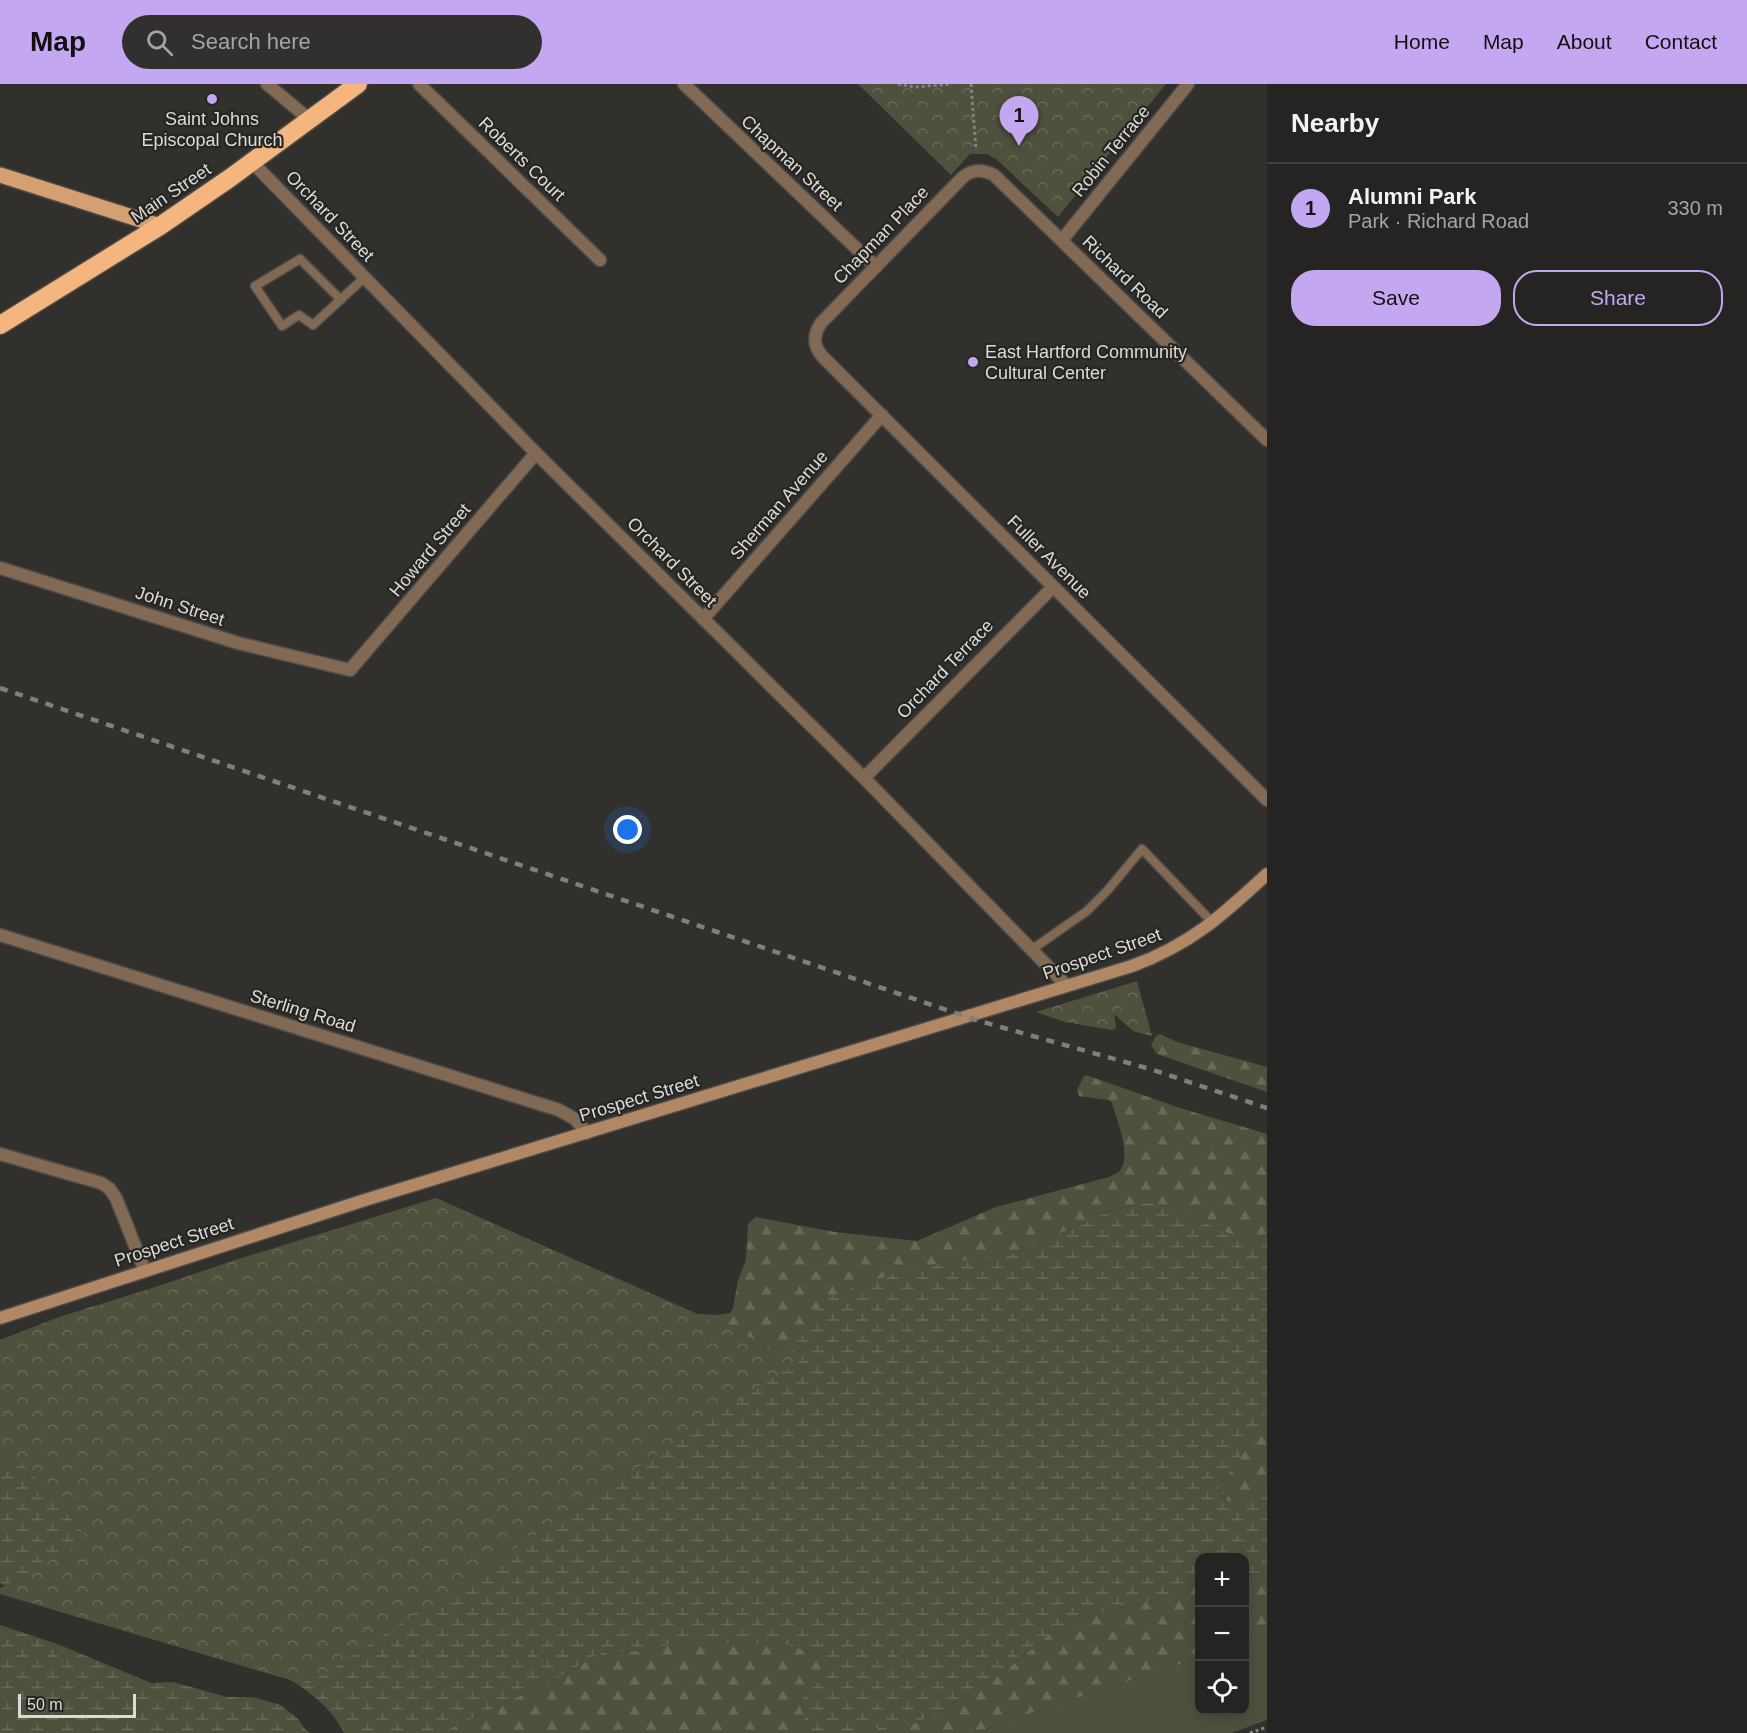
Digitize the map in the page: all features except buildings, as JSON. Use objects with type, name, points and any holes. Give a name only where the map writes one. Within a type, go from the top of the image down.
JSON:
[{"type":"highway","name":"Main Street","points":[[0,325],[160,226],[358,84]]},
{"type":"main road","points":[[0,176],[160,226]]},
{"type":"main road","name":"Prospect Street","points":[[0,1318],[365,1200],[1067,986],[1155,957],[1185,942],[1213,923],[1267,874]]},
{"type":"street","points":[[267,84],[310,120]]},
{"type":"street","name":"Roberts Court","points":[[419,84],[600,260]]},
{"type":"street","name":"Chapman Street","points":[[684,84],[876,267]]},
{"type":"street","name":"Robin Terrace","points":[[1062,240],[1188,84]]},
{"type":"street","name":"Orchard Street","points":[[252,162],[536,453],[864,778],[1067,986]]},
{"type":"street","name":"Chapman Place","points":[[815,335],[821,323],[962,178],[981,170]]},
{"type":"street","name":"Richard Road","points":[[981,170],[993,176],[1062,240],[1267,440]]},
{"type":"street","name":"Fuller Avenue","points":[[815,335],[817,350],[822,356],[1267,800]]},
{"type":"street","name":"Sherman Avenue","points":[[703,619],[882,415]]},
{"type":"street","name":"Howard Street","points":[[350,670],[536,453]]},
{"type":"street","name":"John Street","points":[[0,568],[238,643],[350,670]]},
{"type":"street","name":"Orchard Terrace","points":[[864,778],[1053,587]]},
{"type":"street","name":"Sterling Road","points":[[0,935],[559,1110],[575,1119],[587,1133]]},
{"type":"street","points":[[0,1154],[101,1183],[110,1188],[146,1271]]},
{"type":"lane","points":[[341,300],[300,259],[255,286],[282,326],[299,315],[313,325],[341,300],[365,277]]},
{"type":"lane","points":[[1031,950],[1087,911],[1142,849],[1213,923]]},
{"type":"path","points":[[898,84],[916,87],[952,84]]},
{"type":"path","points":[[970,84],[976,150]]},
{"type":"path","points":[[1250,1733],[1267,1727]]},
{"type":"green space","points":[[858,84],[1166,84],[1058,217],[996,159],[987,154],[970,154],[951,175]]},
{"type":"green space","points":[[1137,981],[1152,1036],[1133,1031],[1114,1014],[1116,1028],[1112,1030],[1065,1022],[1036,1012]]},
{"type":"green space","points":[[1160,1034],[1177,1042],[1267,1067],[1267,1092],[1157,1054],[1151,1045],[1156,1036]]},
{"type":"green space","points":[[1086,1075],[1180,1108],[1267,1134],[1267,1234],[1249,1239],[1237,1237],[1167,1206],[1146,1202],[1109,1211],[1017,1253],[984,1259],[784,1364],[69,1453],[0,1467],[0,1340],[59,1317],[288,1246],[686,1313],[718,1315],[730,1313],[738,1280],[746,1260],[748,1224],[756,1217],[835,1232],[917,1241],[996,1207],[1109,1177],[1118,1172],[1124,1163],[1125,1155],[1120,1127],[1112,1103],[1108,1100],[1079,1096],[1077,1090]]},
{"type":"green space","points":[[436,1198],[801,1360],[307,1685],[0,1594],[0,1588],[89,1539],[0,1438],[0,1340],[235,1260]]},
{"type":"green space","points":[[1146,1202],[1167,1206],[1237,1237],[1249,1239],[1267,1234],[1267,1411],[1234,1468],[1219,1485],[1220,1495],[1229,1502],[1241,1499],[1267,1483],[1267,1572],[1249,1575],[1249,1553],[1195,1553],[1195,1585],[1154,1600],[1094,1614],[1051,1633],[1009,1668],[938,1712],[915,1723],[871,1729],[861,1733],[808,1733],[801,1707],[803,1696],[819,1681],[823,1671],[822,1660],[806,1650],[780,1643],[747,1645],[677,1640],[657,1650],[601,1653],[552,1681],[440,1733],[344,1733],[326,1707],[301,1686],[282,1675],[22,1589],[0,1584],[0,1467],[69,1453],[784,1364],[810,1317],[833,1295],[909,1268],[1017,1253],[1109,1211]]},
{"type":"green space","points":[[1267,1411],[1267,1483],[1241,1499],[1229,1502],[1220,1495],[1219,1485],[1234,1468]]},
{"type":"green space","points":[[1267,1572],[1267,1636],[1249,1643],[1249,1607],[1249,1575]]},
{"type":"green space","points":[[1195,1585],[1195,1659],[975,1733],[861,1733],[871,1729],[915,1723],[938,1712],[1009,1668],[1051,1633],[1094,1614],[1154,1600]]},
{"type":"green space","points":[[0,1625],[60,1645],[151,1683],[173,1682],[227,1697],[252,1697],[281,1705],[310,1733],[0,1733]]},
{"type":"green space","points":[[1267,1636],[1267,1720],[1232,1733],[975,1733],[1195,1659],[1195,1715],[1249,1715],[1249,1643]]},
{"type":"green space","points":[[677,1640],[747,1645],[780,1643],[806,1650],[822,1660],[823,1671],[819,1681],[803,1696],[801,1707],[808,1733],[440,1733],[552,1681],[601,1653],[657,1650]]},
{"type":"railway","points":[[0,688],[976,1020],[1150,1069],[1267,1108]]},
{"type":"place","name":"Saint Johns Episcopal Church","points":[[212,99]]},
{"type":"place","name":"Alumni Park","points":[[1019,146]]},
{"type":"place","name":"East Hartford Community Cultural Center","points":[[973,362]]}]
